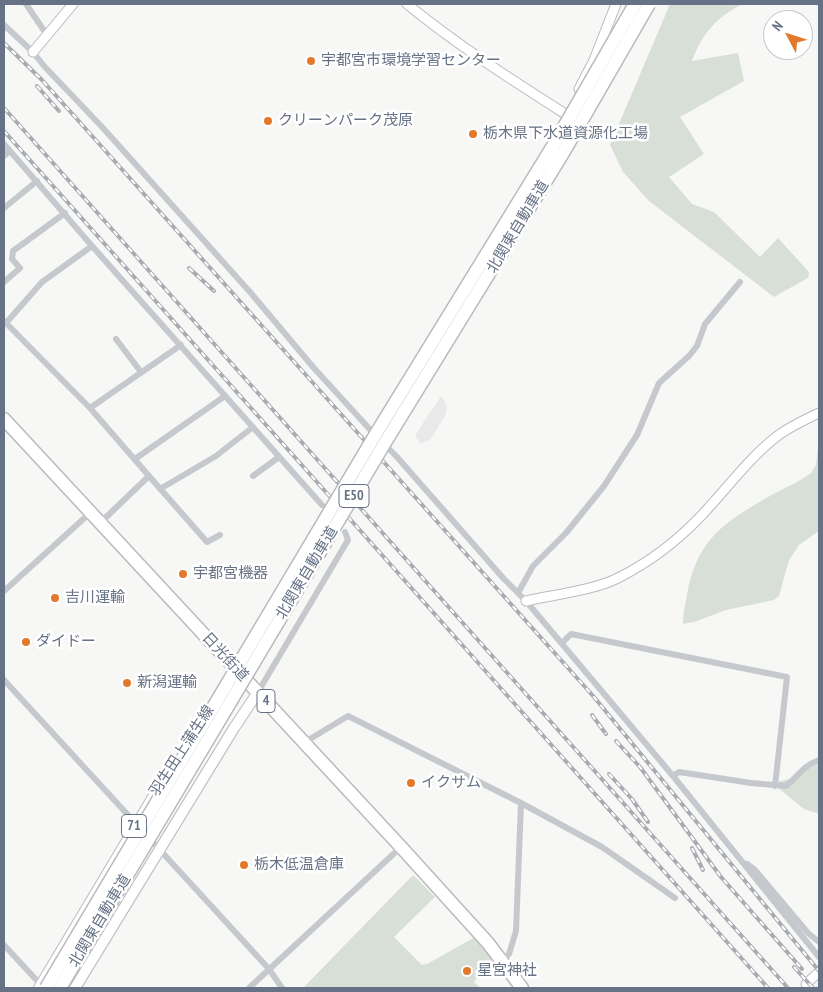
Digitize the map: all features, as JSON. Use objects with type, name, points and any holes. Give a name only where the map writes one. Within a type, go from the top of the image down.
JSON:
[{"type":"highway","name":"北関東自動車道","points":[[43,987],[553,146],[635,4]]},
{"type":"highway","name":"北関東自動車道","points":[[60,988],[382,449],[563,153],[649,4]]},
{"type":"highway","name":"日光街道","points":[[4,420],[401,846],[502,961],[522,988]]},
{"type":"main road","name":"羽生田上蒲生線","points":[[43,987],[136,823],[235,668]]},
{"type":"main road","name":"羽生田上蒲生線","points":[[75,988],[258,692]]},
{"type":"street","points":[[26,4],[47,35]]},
{"type":"street","points":[[33,52],[73,4]]},
{"type":"street","points":[[407,4],[475,56],[567,115]]},
{"type":"street","points":[[373,432],[567,115],[594,60],[616,4]]},
{"type":"street","points":[[4,25],[33,52],[44,66],[104,128],[250,292],[313,367],[398,458],[504,579],[526,601],[673,776],[819,957]]},
{"type":"street","points":[[4,144],[322,505]]},
{"type":"street","points":[[4,156],[10,151]]},
{"type":"street","points":[[4,208],[37,181]]},
{"type":"street","points":[[4,282],[20,268],[12,259],[14,251],[64,213]]},
{"type":"street","points":[[92,246],[42,282],[5,322],[90,408],[207,542],[220,534]]},
{"type":"street","points":[[518,593],[533,566],[566,533],[604,486],[637,435],[659,383],[698,346],[705,324],[740,282]]},
{"type":"street","points":[[116,339],[141,372]]},
{"type":"street","points":[[90,408],[180,345]]},
{"type":"street","points":[[134,460],[225,396]]},
{"type":"street","points":[[526,601],[601,584],[631,571],[683,533],[762,449],[777,436],[819,413]]},
{"type":"street","points":[[160,489],[216,456],[253,427]]},
{"type":"street","points":[[252,476],[279,457]]},
{"type":"street","points":[[100,523],[149,476]]},
{"type":"street","points":[[4,590],[90,512]]},
{"type":"street","points":[[258,692],[348,540],[345,532]]},
{"type":"street","points":[[562,643],[571,634],[788,677],[775,786]]},
{"type":"street","points":[[4,680],[269,969],[282,988]]},
{"type":"street","points":[[305,742],[348,716],[521,803],[602,847],[675,898]]},
{"type":"street","points":[[673,776],[679,772],[786,786],[799,771],[819,760]]},
{"type":"street","points":[[502,961],[509,954],[516,932],[521,803]]},
{"type":"street","points":[[249,988],[401,846]]},
{"type":"street","points":[[738,857],[755,870],[808,933],[819,942]]},
{"type":"street","points":[[4,945],[43,987]]},
{"type":"street","points":[[806,984],[819,972]]},
{"type":"shaded area","points":[[670,4],[743,4],[718,20],[706,34],[692,61],[738,53],[744,81],[680,117],[704,154],[669,177],[692,204],[714,212],[760,257],[778,238],[809,272],[808,278],[774,297],[649,201],[623,172],[610,145]]},
{"type":"shaded area","points":[[441,396],[447,405],[446,414],[431,439],[423,443],[419,442],[415,435]]},
{"type":"shaded area","points":[[819,439],[819,531],[799,545],[789,560],[779,596],[774,600],[726,610],[694,622],[683,624],[688,589],[693,571],[707,544],[716,533],[739,515],[811,473],[816,465]]},
{"type":"shaded area","points":[[819,763],[819,814],[804,809],[772,783],[790,779]]},
{"type":"shaded area","points":[[413,875],[435,897],[394,937],[422,965],[475,937],[492,960],[474,982],[480,988],[303,988]]},
{"type":"railway","points":[[4,43],[42,80],[594,697],[819,971]]},
{"type":"railway","points":[[37,86],[59,111]]},
{"type":"railway","points":[[4,108],[788,988]]},
{"type":"railway","points":[[4,131],[768,988]]},
{"type":"railway","points":[[189,268],[214,291]]},
{"type":"railway","points":[[592,715],[606,734]]},
{"type":"railway","points":[[616,741],[640,767],[721,877],[802,969]]},
{"type":"railway","points":[[609,774],[632,799],[648,822]]},
{"type":"railway","points":[[692,848],[703,870]]},
{"type":"railway","points":[[794,967],[813,988]]},
{"type":"place","name":"宇都宮市環境学習センター","points":[[311,61]]},
{"type":"place","name":"クリーンパーク茂原","points":[[268,121]]},
{"type":"place","name":"栃木県下水道資源化工場","points":[[473,134]]},
{"type":"place","name":"宇都宮機器","points":[[183,574]]},
{"type":"place","name":"吉川運輸","points":[[55,598]]},
{"type":"place","name":"ダイドー","points":[[26,642]]},
{"type":"place","name":"新潟運輸","points":[[127,683]]},
{"type":"place","name":"イクサム","points":[[411,783]]},
{"type":"place","name":"栃木低温倉庫","points":[[244,865]]},
{"type":"place","name":"星宮神社","points":[[467,971]]}]
